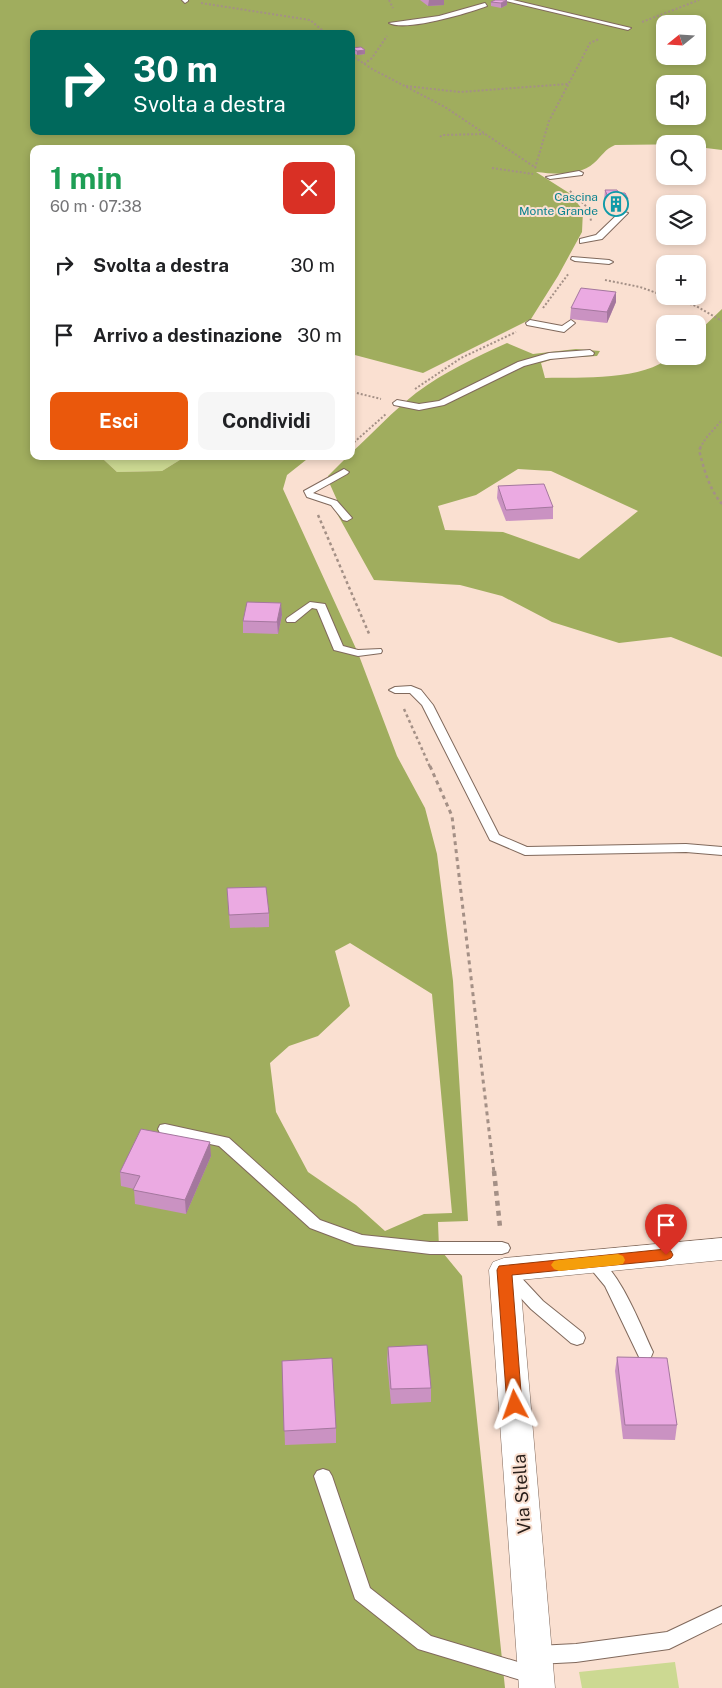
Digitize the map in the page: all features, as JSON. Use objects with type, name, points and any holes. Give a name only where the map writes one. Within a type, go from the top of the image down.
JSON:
[{"type":"street","points":[[503,1259],[593,1262],[722,1249]]},
{"type":"street","name":"Via Stella","points":[[503,1259],[536,1673]]},
{"type":"lane","points":[[505,0],[628,28]]},
{"type":"lane","points":[[392,23],[431,20],[456,15],[485,5]]},
{"type":"lane","points":[[550,177],[579,173]]},
{"type":"lane","points":[[583,241],[600,237],[624,213]]},
{"type":"lane","points":[[575,259],[609,262]]},
{"type":"lane","points":[[530,323],[564,329],[571,323]]},
{"type":"lane","points":[[397,403],[418,408],[441,403],[521,364],[549,356],[590,353]]},
{"type":"lane","points":[[310,493],[344,472]]},
{"type":"lane","points":[[310,493],[334,503],[347,518]]},
{"type":"lane","points":[[291,620],[310,605],[321,606],[338,648],[358,653],[377,651]]},
{"type":"lane","points":[[395,690],[410,688],[415,690],[427,705],[494,837],[525,851],[686,848],[722,852]]},
{"type":"lane","points":[[165,1128],[224,1142],[315,1224],[361,1242],[430,1248],[503,1259],[537,1305],[577,1338]]},
{"type":"lane","points":[[593,1262],[611,1282],[645,1352]]},
{"type":"lane","points":[[323,1476],[362,1593],[425,1643],[536,1673],[576,1653],[669,1640],[722,1614]]},
{"type":"path","points":[[535,168],[549,121],[590,43],[700,0]]},
{"type":"path","points":[[185,1],[281,14],[310,20],[322,30]]},
{"type":"path","points":[[364,64],[372,58],[388,35],[392,23]]},
{"type":"path","points":[[355,58],[445,107],[563,185],[589,209],[591,223],[583,241]]},
{"type":"path","points":[[403,85],[460,92],[568,84]]},
{"type":"path","points":[[440,137],[442,135],[485,134]]},
{"type":"path","points":[[492,168],[550,177]]},
{"type":"path","points":[[355,441],[409,393],[461,358],[514,334],[530,323],[568,273],[575,259]]},
{"type":"path","points":[[568,273],[577,275]]},
{"type":"path","points":[[604,280],[640,287],[656,293]]},
{"type":"path","points":[[693,305],[722,321]]},
{"type":"path","points":[[355,393],[397,403]]},
{"type":"path","points":[[722,420],[706,438],[699,450],[711,485],[722,504]]},
{"type":"path","points":[[310,493],[354,602],[377,651]]},
{"type":"path","points":[[395,690],[452,816],[503,1259]]},
{"type":"green space","points":[[0,0],[722,0],[722,150],[706,148],[706,135],[656,135],[656,145],[615,145],[594,163],[581,171],[574,173],[536,172],[569,193],[583,210],[582,232],[558,276],[531,319],[423,373],[355,355],[355,145],[30,145],[30,460],[104,460],[117,472],[162,471],[180,460],[306,460],[287,475],[283,489],[358,653],[397,756],[425,808],[437,854],[453,981],[468,1221],[438,1222],[439,1248],[462,1276],[505,1688],[0,1688]],"holes":[[[350,943],[432,994],[452,1213],[424,1214],[385,1231],[356,1205],[308,1172],[276,1112],[270,1063],[289,1046],[318,1036],[350,1006],[335,951]]]},
{"type":"green space","points":[[722,309],[722,657],[671,637],[619,643],[552,622],[502,596],[460,585],[374,580],[335,510],[334,503],[337,500],[328,476],[344,460],[355,460],[355,449],[416,393],[472,359],[507,343],[533,354],[576,349],[600,351],[597,356],[557,358],[541,363],[545,378],[611,376],[645,370],[658,365],[706,365],[706,324]],"holes":[[[518,469],[551,471],[638,511],[579,559],[503,532],[445,530],[438,506],[476,495]]]},
{"type":"green space","points":[[104,460],[180,460],[162,471],[117,472]]},
{"type":"green space","points":[[675,1662],[679,1688],[582,1688],[579,1672]]},
{"type":"building","points":[[507,0],[501,3],[491,2]]},
{"type":"building","points":[[361,47],[365,50],[357,51],[355,48]]},
{"type":"building","points":[[605,190],[617,190],[619,193],[625,193],[628,199],[608,197]]},
{"type":"building","points":[[581,288],[616,292],[607,312],[571,308]]},
{"type":"building","points":[[544,484],[553,507],[506,510],[498,486]]},
{"type":"building","points":[[247,602],[281,603],[277,622],[243,621]]},
{"type":"building","points":[[266,887],[269,913],[229,915],[227,888]]},
{"type":"building","points":[[141,1129],[210,1142],[185,1200],[133,1190],[140,1176],[120,1172]]},
{"type":"building","points":[[427,1345],[431,1388],[391,1389],[388,1347]]},
{"type":"building","points":[[617,1357],[667,1358],[677,1425],[625,1425]]},
{"type":"building","points":[[332,1358],[336,1428],[284,1431],[282,1361]]},
{"type":"slow traffic","points":[[559,1265],[618,1260]]},
{"type":"place","name":"Cascina Monte Grande","points":[[616,204]]},
{"type":"route","points":[[515,1405],[504,1270],[666,1255]]}]
